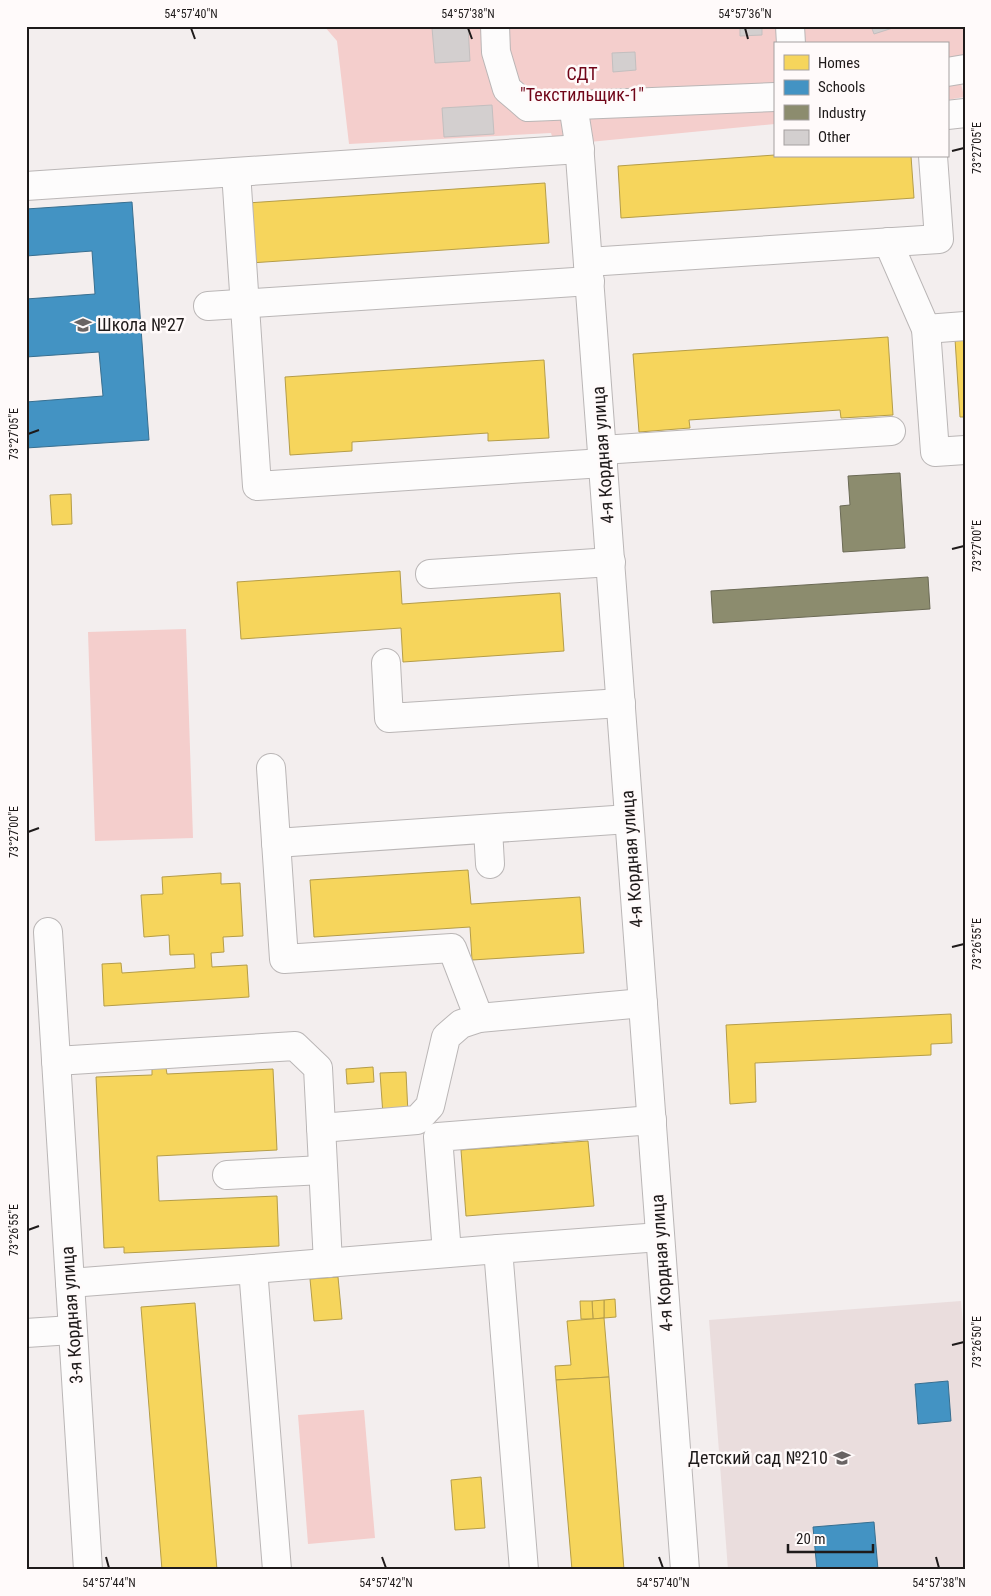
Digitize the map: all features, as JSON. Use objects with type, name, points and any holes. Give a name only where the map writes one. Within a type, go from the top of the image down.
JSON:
[{"type":"street","points":[[495,26],[496,52],[506,89],[528,107],[774,97]]},
{"type":"street","points":[[790,26],[791,42]]},
{"type":"street","points":[[948,72],[965,69]]},
{"type":"street","name":"4-я Кордная улица","points":[[573,105],[580,149],[685,1570]]},
{"type":"street","points":[[948,115],[965,113]]},
{"type":"street","points":[[26,186],[580,149]]},
{"type":"street","points":[[208,306],[888,242],[939,239],[933,158]]},
{"type":"street","points":[[236,172],[257,486],[891,432]]},
{"type":"street","points":[[888,242],[926,329],[935,452],[965,450]]},
{"type":"street","points":[[926,329],[965,326]]},
{"type":"street","points":[[430,574],[610,562]]},
{"type":"street","points":[[386,663],[389,718],[621,703]]},
{"type":"street","points":[[271,768],[284,959],[452,948],[479,1018]]},
{"type":"street","points":[[276,843],[629,819]]},
{"type":"street","points":[[488,829],[490,864]]},
{"type":"street","name":"3-я Кордная улица","points":[[48,932],[88,1570]]},
{"type":"street","points":[[322,1128],[417,1120],[430,1106],[446,1037],[461,1024],[479,1018],[643,1003]]},
{"type":"street","points":[[56,1061],[295,1046],[318,1068],[328,1263]]},
{"type":"street","points":[[447,1253],[438,1137],[652,1120],[652,1129]]},
{"type":"street","points":[[227,1175],[323,1170]]},
{"type":"street","points":[[70,1283],[660,1236]]},
{"type":"street","points":[[498,1249],[524,1570]]},
{"type":"street","points":[[253,1269],[277,1570]]},
{"type":"street","points":[[26,1333],[72,1330]]},
{"type":"shaded area","name":"Детский сад №210","points":[[961,1301],[965,1347],[965,1570],[728,1570],[709,1320]]},
{"type":"green space","name":"СДТ \"Текстильщик-1\"","points":[[324,26],[965,26],[965,82],[961,83],[964,97],[948,100],[948,42],[774,42],[774,124],[555,147],[551,133],[349,144],[337,41]]},
{"type":"green space","points":[[186,629],[193,838],[95,841],[88,632]]},
{"type":"green space","points":[[364,1410],[375,1538],[308,1544],[298,1415]]},
{"type":"building: Homes","points":[[774,155],[774,158],[911,158],[914,198],[621,218],[618,166]]},
{"type":"building: Homes","points":[[545,183],[549,243],[250,263],[247,203]]},
{"type":"building: Homes","points":[[888,337],[893,415],[841,418],[840,410],[689,420],[690,428],[639,432],[633,354]]},
{"type":"building: Homes","points":[[965,338],[965,417],[960,417],[955,339]]},
{"type":"building: Homes","points":[[544,360],[549,438],[488,441],[488,433],[352,442],[352,451],[290,455],[285,377]]},
{"type":"building: Homes","points":[[71,494],[72,524],[52,525],[50,495]]},
{"type":"building: Homes","points":[[400,571],[402,604],[560,593],[564,651],[403,662],[401,628],[241,639],[237,582]]},
{"type":"building: Homes","points":[[468,870],[471,904],[580,897],[584,953],[472,960],[470,927],[314,937],[310,880]]},
{"type":"building: Homes","points":[[221,873],[221,884],[240,883],[243,936],[223,937],[224,952],[211,953],[212,967],[247,965],[249,997],[104,1006],[102,964],[121,963],[122,973],[195,968],[194,954],[170,955],[169,935],[144,937],[141,895],[163,894],[162,877]]},
{"type":"building: Homes","points":[[951,1014],[952,1043],[931,1044],[931,1055],[755,1063],[756,1102],[730,1104],[726,1025]]},
{"type":"building: Homes","points":[[373,1067],[374,1082],[347,1084],[346,1069]]},
{"type":"building: Homes","points":[[152,1068],[166,1068],[167,1074],[273,1069],[277,1150],[157,1156],[159,1201],[277,1196],[279,1246],[124,1253],[124,1247],[104,1248],[96,1077],[152,1075]]},
{"type":"building: Homes","points":[[406,1072],[408,1114],[383,1115],[380,1073]]},
{"type":"building: Homes","points":[[588,1141],[594,1206],[466,1216],[461,1150]]},
{"type":"building: Homes","points":[[338,1277],[342,1319],[314,1321],[310,1279]]},
{"type":"building: Homes","points":[[615,1299],[616,1317],[604,1318],[604,1300]]},
{"type":"building: Homes","points":[[604,1300],[604,1318],[593,1319],[592,1301]]},
{"type":"building: Homes","points":[[580,1301],[592,1301],[593,1319],[581,1319]]},
{"type":"building: Homes","points":[[195,1303],[217,1570],[162,1570],[141,1307]]},
{"type":"building: Homes","points":[[604,1318],[609,1377],[556,1380],[555,1366],[571,1365],[567,1321]]},
{"type":"building: Homes","points":[[609,1377],[624,1570],[572,1570],[556,1380]]},
{"type":"building: Homes","points":[[481,1477],[485,1528],[455,1530],[451,1480]]},
{"type":"building: Schools","name":"Школа №27","points":[[132,202],[149,440],[26,448],[26,402],[103,396],[99,352],[26,357],[26,299],[95,294],[92,251],[26,256],[26,209]]},
{"type":"building: Schools","points":[[948,1381],[951,1421],[918,1424],[915,1384]]},
{"type":"building: Schools","points":[[874,1522],[878,1570],[817,1570],[813,1527]]},
{"type":"building: Industry","points":[[900,473],[905,548],[843,552],[840,506],[850,505],[848,476]]},
{"type":"building: Industry","points":[[928,577],[930,609],[713,623],[711,591]]},
{"type":"building: Other","points":[[468,26],[470,61],[435,63],[432,28]]},
{"type":"building: Other","points":[[740,26],[762,26],[762,35],[740,36]]},
{"type":"building: Other","points":[[871,26],[899,26],[874,34]]},
{"type":"building: Other","points":[[635,52],[636,70],[613,72],[612,53]]},
{"type":"building: Other","points":[[492,105],[494,134],[444,137],[442,108]]},
{"type":"place","name":"Школа №27","points":[[83,325]]},
{"type":"place","name":"Детский сад №210","points":[[842,1458]]}]
